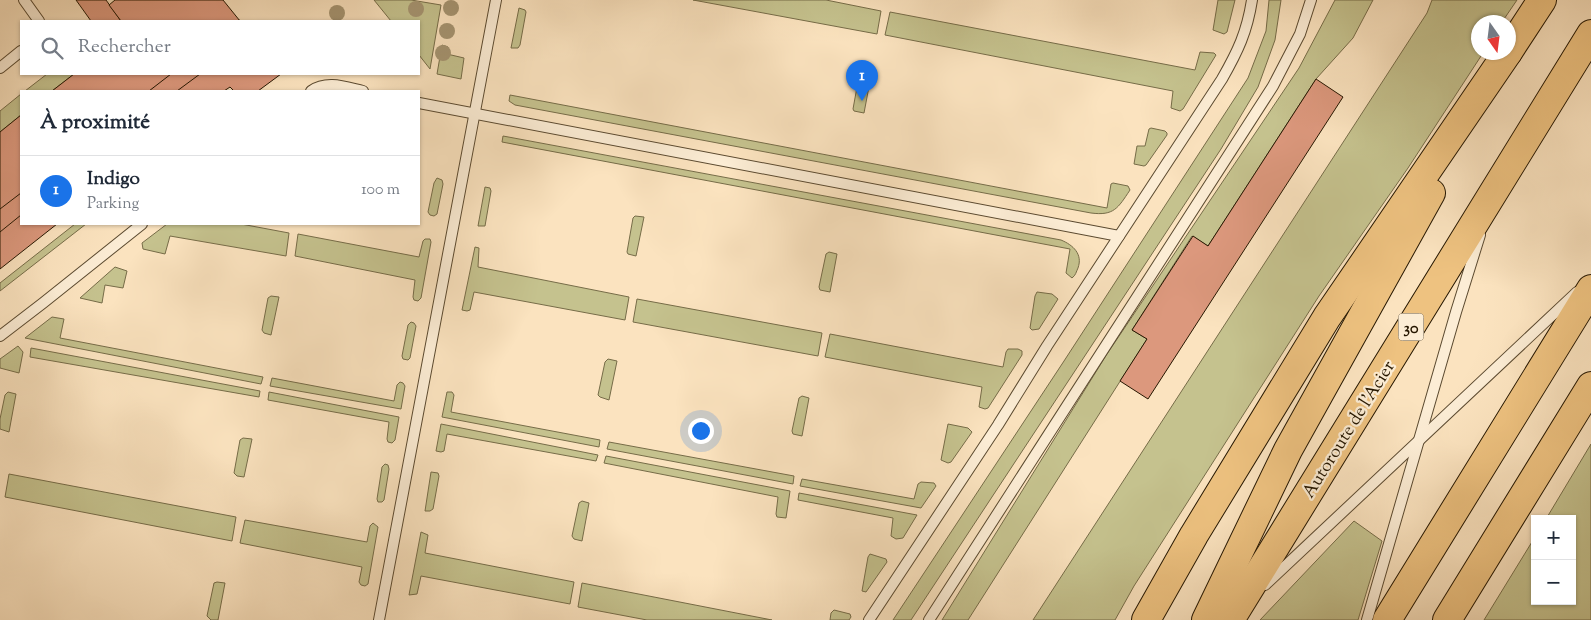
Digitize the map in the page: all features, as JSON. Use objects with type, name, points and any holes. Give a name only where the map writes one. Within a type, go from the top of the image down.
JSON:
[{"type":"highway","points":[[1516,41],[1542,0]]},
{"type":"highway","name":"Autoroute de l'Acier","points":[[1233,616],[1591,34]]},
{"type":"highway","points":[[1146,620],[1199,526],[1327,318],[1503,60]]},
{"type":"highway","points":[[1206,620],[1288,450],[1504,60]]},
{"type":"highway","points":[[1387,620],[1591,289]]},
{"type":"highway","points":[[1446,620],[1591,386]]},
{"type":"lane","points":[[24,0],[38,20]]},
{"type":"lane","points":[[379,620],[496,0]]},
{"type":"lane","points":[[869,620],[1222,79],[1239,48],[1245,32],[1252,0]]},
{"type":"lane","points":[[929,620],[1273,86],[1300,34],[1311,0]]},
{"type":"lane","points":[[0,68],[20,52]]},
{"type":"lane","points":[[312,90],[331,84],[358,90]]},
{"type":"lane","points":[[420,104],[1119,236]]},
{"type":"lane","points":[[1367,620],[1456,312],[1493,194]]},
{"type":"lane","points":[[0,336],[141,225]]},
{"type":"lane","points":[[1233,616],[1332,520],[1591,279]]},
{"type":"shaded area","points":[[374,0],[411,0],[441,5],[430,69],[420,56],[420,20],[390,20]]},
{"type":"shaded area","points":[[693,0],[826,0],[881,11],[877,34]]},
{"type":"shaded area","points":[[1218,0],[1235,0],[1227,32],[1224,34],[1213,30]]},
{"type":"shaded area","points":[[1269,0],[1281,0],[1275,40],[1258,87],[1221,149],[911,620],[893,620],[1248,78],[1266,31]]},
{"type":"shaded area","points":[[1335,0],[1373,0],[1353,38],[1316,79],[1208,246],[1192,236],[1132,330],[1147,339],[968,620],[942,620],[1107,354],[1299,68]]},
{"type":"shaded area","points":[[1432,0],[1517,0],[1507,15],[1471,15],[1471,60],[1478,60],[1408,168],[1319,296],[1134,586],[1115,620],[1033,620],[1427,13]]},
{"type":"shaded area","points":[[519,8],[526,12],[520,45],[518,48],[511,48]]},
{"type":"shaded area","points":[[890,12],[1195,70],[1200,52],[1214,53],[1216,55],[1180,111],[1171,108],[1173,91],[885,35]]},
{"type":"shaded area","points":[[442,45],[448,47],[447,54],[464,58],[461,79],[437,74]]},
{"type":"shaded area","points":[[862,74],[871,76],[864,113],[854,111],[853,109],[859,76]]},
{"type":"shaded area","points":[[46,75],[73,75],[53,90],[26,90]]},
{"type":"shaded area","points":[[20,95],[20,116],[0,132],[0,111]]},
{"type":"shaded area","points":[[510,95],[1107,208],[1111,184],[1128,186],[1130,190],[1122,202],[1110,212],[1091,213],[515,105],[509,101]]},
{"type":"shaded area","points":[[1149,129],[1165,131],[1167,135],[1146,165],[1134,164],[1137,146],[1145,146]]},
{"type":"shaded area","points":[[503,136],[1061,240],[1078,254],[1078,268],[1072,278],[1066,273],[1070,249],[502,142]]},
{"type":"shaded area","points":[[437,178],[442,180],[443,184],[437,214],[434,216],[428,212],[434,183]]},
{"type":"shaded area","points":[[485,187],[490,188],[491,191],[485,226],[478,226]]},
{"type":"shaded area","points":[[635,216],[644,217],[636,256],[627,252],[633,218]]},
{"type":"shaded area","points":[[74,225],[85,225],[0,291],[0,283]]},
{"type":"shaded area","points":[[166,225],[246,225],[289,233],[286,256],[170,236],[165,254],[143,249],[142,243]]},
{"type":"shaded area","points":[[298,234],[419,257],[423,241],[430,239],[421,298],[418,301],[414,300],[413,297],[415,280],[295,256]]},
{"type":"shaded area","points":[[475,247],[479,248],[478,267],[629,297],[625,320],[474,292],[470,310],[462,310]]},
{"type":"shaded area","points":[[829,252],[837,254],[830,292],[820,290],[819,287],[826,254]]},
{"type":"shaded area","points":[[115,267],[127,271],[123,288],[105,285],[102,303],[80,298]]},
{"type":"shaded area","points":[[1037,292],[1052,294],[1058,299],[1039,329],[1032,330],[1030,328]]},
{"type":"shaded area","points":[[271,296],[279,297],[271,335],[264,333],[262,330],[268,298]]},
{"type":"shaded area","points":[[637,299],[822,333],[818,356],[633,322]]},
{"type":"shaded area","points":[[52,317],[64,319],[60,338],[263,377],[261,384],[25,338]]},
{"type":"shaded area","points":[[411,322],[416,326],[408,360],[403,359],[402,356],[408,325]]},
{"type":"shaded area","points":[[830,334],[1003,367],[1008,349],[1018,349],[1022,351],[1022,355],[988,408],[985,409],[979,407],[982,387],[825,357]]},
{"type":"shaded area","points":[[18,346],[23,352],[19,373],[0,368],[0,359]]},
{"type":"shaded area","points":[[31,348],[260,391],[259,397],[30,357]]},
{"type":"shaded area","points":[[608,359],[617,361],[609,400],[598,395],[605,362]]},
{"type":"shaded area","points":[[272,378],[394,401],[397,385],[400,382],[405,386],[401,409],[270,386]]},
{"type":"shaded area","points":[[8,392],[16,394],[9,432],[0,429],[5,395]]},
{"type":"shaded area","points":[[269,392],[399,417],[395,440],[392,443],[388,442],[387,439],[389,422],[268,400]]},
{"type":"shaded area","points":[[447,392],[452,392],[454,395],[451,412],[600,440],[599,447],[442,417]]},
{"type":"shaded area","points":[[802,396],[809,398],[802,436],[793,434],[792,431],[799,398]]},
{"type":"shaded area","points":[[441,424],[598,455],[596,461],[447,434],[444,451],[441,452],[436,451]]},
{"type":"shaded area","points":[[948,424],[968,428],[972,432],[951,462],[948,463],[941,460]]},
{"type":"shaded area","points":[[243,438],[252,439],[244,477],[237,476],[234,473],[240,440]]},
{"type":"shaded area","points":[[609,442],[794,476],[793,484],[607,449]]},
{"type":"shaded area","points":[[1591,444],[1591,620],[1484,620],[1531,544],[1531,605],[1576,605],[1576,515],[1548,515]]},
{"type":"shaded area","points":[[606,456],[790,491],[786,518],[777,517],[778,497],[604,463]]},
{"type":"shaded area","points":[[385,464],[388,465],[389,469],[384,500],[378,502],[382,467]]},
{"type":"shaded area","points":[[431,472],[438,473],[439,476],[433,509],[425,511]]},
{"type":"shaded area","points":[[9,474],[236,517],[232,541],[5,497]]},
{"type":"shaded area","points":[[802,479],[914,499],[918,484],[921,482],[934,483],[936,486],[921,508],[800,486]]},
{"type":"shaded area","points":[[799,493],[917,515],[903,538],[896,539],[891,536],[893,518],[798,500]]},
{"type":"shaded area","points":[[582,501],[589,503],[582,541],[574,539],[572,536],[579,503]]},
{"type":"shaded area","points":[[245,520],[367,542],[370,526],[373,523],[378,527],[368,584],[365,586],[359,582],[362,567],[240,543]]},
{"type":"shaded area","points":[[1354,521],[1382,541],[1358,620],[1260,620]]},
{"type":"shaded area","points":[[421,532],[428,535],[425,553],[574,582],[570,604],[421,576],[417,594],[409,595]]},
{"type":"shaded area","points":[[870,554],[886,559],[887,562],[866,592],[862,591]]},
{"type":"shaded area","points":[[214,583],[225,583],[218,620],[211,620],[207,616]]},
{"type":"shaded area","points":[[582,583],[772,620],[647,620],[578,607]]},
{"type":"shaded area","points":[[834,610],[850,614],[851,617],[849,620],[830,620],[831,613]]},
{"type":"building","points":[[76,0],[106,0],[120,20],[90,20]]},
{"type":"building","points":[[115,0],[223,0],[239,20],[120,20],[109,5]]},
{"type":"building","points":[[73,75],[280,75],[259,90],[233,90],[230,87],[226,90],[53,90]]},
{"type":"building","points":[[1316,79],[1343,97],[1148,399],[1120,381],[1147,339],[1132,330],[1193,236],[1208,246]]},
{"type":"building","points":[[20,116],[20,225],[56,225],[0,269],[0,132]]},
{"type":"tram line","points":[[150,90],[170,75]]},
{"type":"tram line","points":[[178,90],[199,75]]},
{"type":"tram line","points":[[0,209],[20,194]]},
{"type":"tram line","points":[[0,232],[20,216]]},
{"type":"place","name":"Indigo","points":[[862,101]]}]
